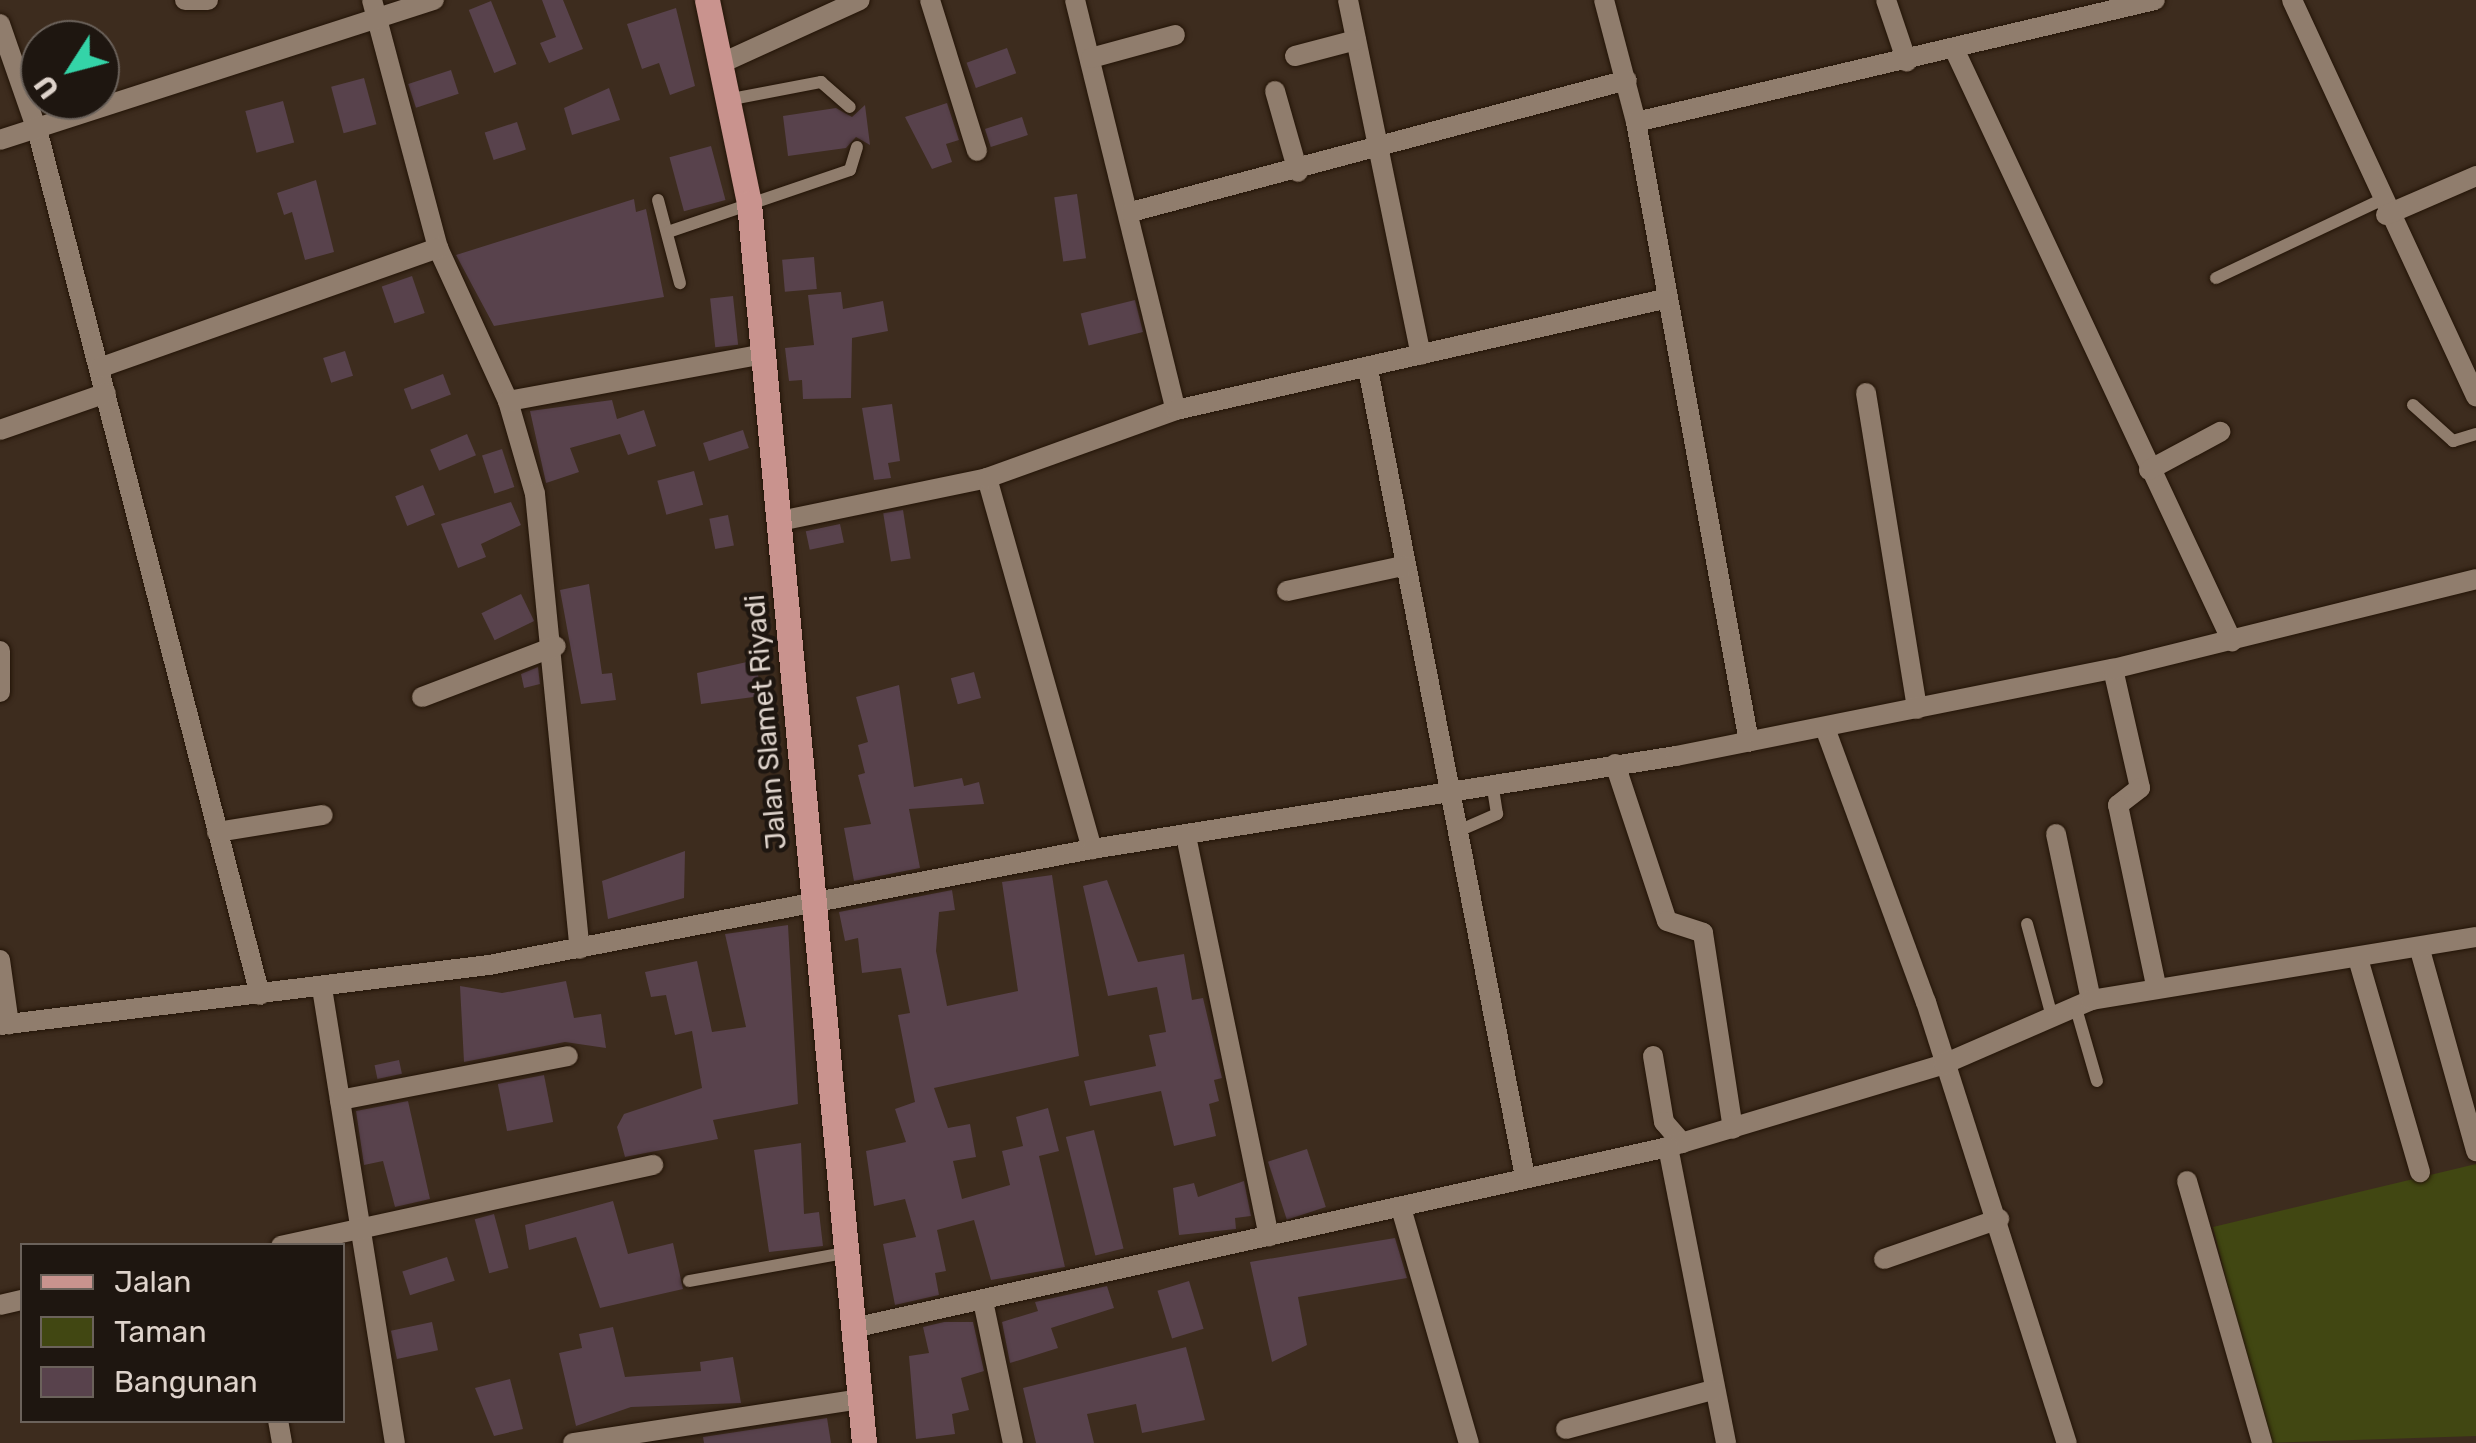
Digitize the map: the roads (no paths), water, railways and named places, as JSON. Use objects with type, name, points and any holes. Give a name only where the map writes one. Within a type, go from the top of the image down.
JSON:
[{"type":"main road","name":"Jalan Slamet Riyadi","points":[[707,0],[732,99],[748,203],[864,1443]]},
{"type":"street","points":[[185,0],[208,0]]},
{"type":"street","points":[[0,140],[38,134],[373,10],[434,0]]},
{"type":"street","points":[[724,62],[860,0]]},
{"type":"street","points":[[930,0],[977,151]]},
{"type":"street","points":[[1075,0],[1131,212],[1176,410]]},
{"type":"street","points":[[1348,0],[1421,355]]},
{"type":"street","points":[[1604,0],[1636,122],[1664,300],[1749,742]]},
{"type":"street","points":[[1886,0],[1907,62]]},
{"type":"street","points":[[1636,122],[1956,53],[2154,0]]},
{"type":"street","points":[[2292,0],[2382,208],[2476,396]]},
{"type":"street","points":[[373,10],[438,248],[508,401],[544,535],[580,949]]},
{"type":"street","points":[[0,24],[38,134],[260,995]]},
{"type":"street","points":[[1091,58],[1175,35]]},
{"type":"street","points":[[1295,56],[1356,40]]},
{"type":"street","points":[[1956,53],[2232,641]]},
{"type":"street","points":[[1131,212],[1380,151],[1627,80]]},
{"type":"street","points":[[1275,91],[1298,172]]},
{"type":"street","points":[[2382,208],[2476,176]]},
{"type":"street","points":[[99,368],[438,248]]},
{"type":"street","points":[[780,520],[987,478],[1176,410],[1664,300]]},
{"type":"street","points":[[508,401],[764,354]]},
{"type":"street","points":[[1368,369],[1524,1177]]},
{"type":"street","points":[[1866,392],[1917,709]]},
{"type":"street","points":[[0,430],[106,393]]},
{"type":"street","points":[[2149,470],[2220,432]]},
{"type":"street","points":[[987,478],[1092,849]]},
{"type":"street","points":[[1286,591],[1403,566]]},
{"type":"street","points":[[0,960],[5,1024],[322,988],[580,949],[812,900],[1092,849],[1825,728],[2112,669],[2476,579]]},
{"type":"street","points":[[422,697],[556,646]]},
{"type":"street","points":[[0,651],[1,686]]},
{"type":"street","points":[[2112,669],[2140,788],[2118,806],[2156,986]]},
{"type":"street","points":[[1825,728],[1999,1218],[2067,1443]]},
{"type":"street","points":[[1615,764],[1663,914],[1703,933],[1734,1129]]},
{"type":"street","points":[[218,832],[323,815]]},
{"type":"street","points":[[2056,834],[2083,1002]]},
{"type":"street","points":[[1186,836],[1270,1236]]},
{"type":"street","points":[[853,1328],[1675,1145],[1944,1064],[2083,1002],[2156,986],[2359,962],[2476,937]]},
{"type":"street","points":[[2420,950],[2476,1151]]},
{"type":"street","points":[[2359,962],[2420,1172]]},
{"type":"street","points":[[322,988],[357,1233],[395,1443]]},
{"type":"street","points":[[340,1100],[568,1056]]},
{"type":"street","points":[[1653,1056],[1664,1122],[1675,1145],[1712,1390],[1726,1443]]},
{"type":"street","points":[[299,1243],[653,1166]]},
{"type":"street","points":[[2187,1181],[2262,1443]]},
{"type":"street","points":[[1401,1208],[1468,1443]]},
{"type":"street","points":[[1884,1259],[1999,1218]]},
{"type":"street","points":[[983,1301],[1013,1443]]},
{"type":"street","points":[[1566,1429],[1712,1390]]},
{"type":"street","points":[[574,1443],[668,1435],[860,1399]]},
{"type":"lane","points":[[732,99],[821,82],[850,106]]},
{"type":"lane","points":[[668,232],[850,170],[857,147]]},
{"type":"lane","points":[[658,200],[680,283]]},
{"type":"lane","points":[[2216,278],[2382,208]]},
{"type":"lane","points":[[2413,405],[2452,441],[2476,434]]},
{"type":"lane","points":[[1456,832],[1497,814],[1492,784]]},
{"type":"lane","points":[[2027,924],[2052,1013]]},
{"type":"lane","points":[[2083,1002],[2097,1082]]},
{"type":"lane","points":[[689,1281],[845,1254]]}]
